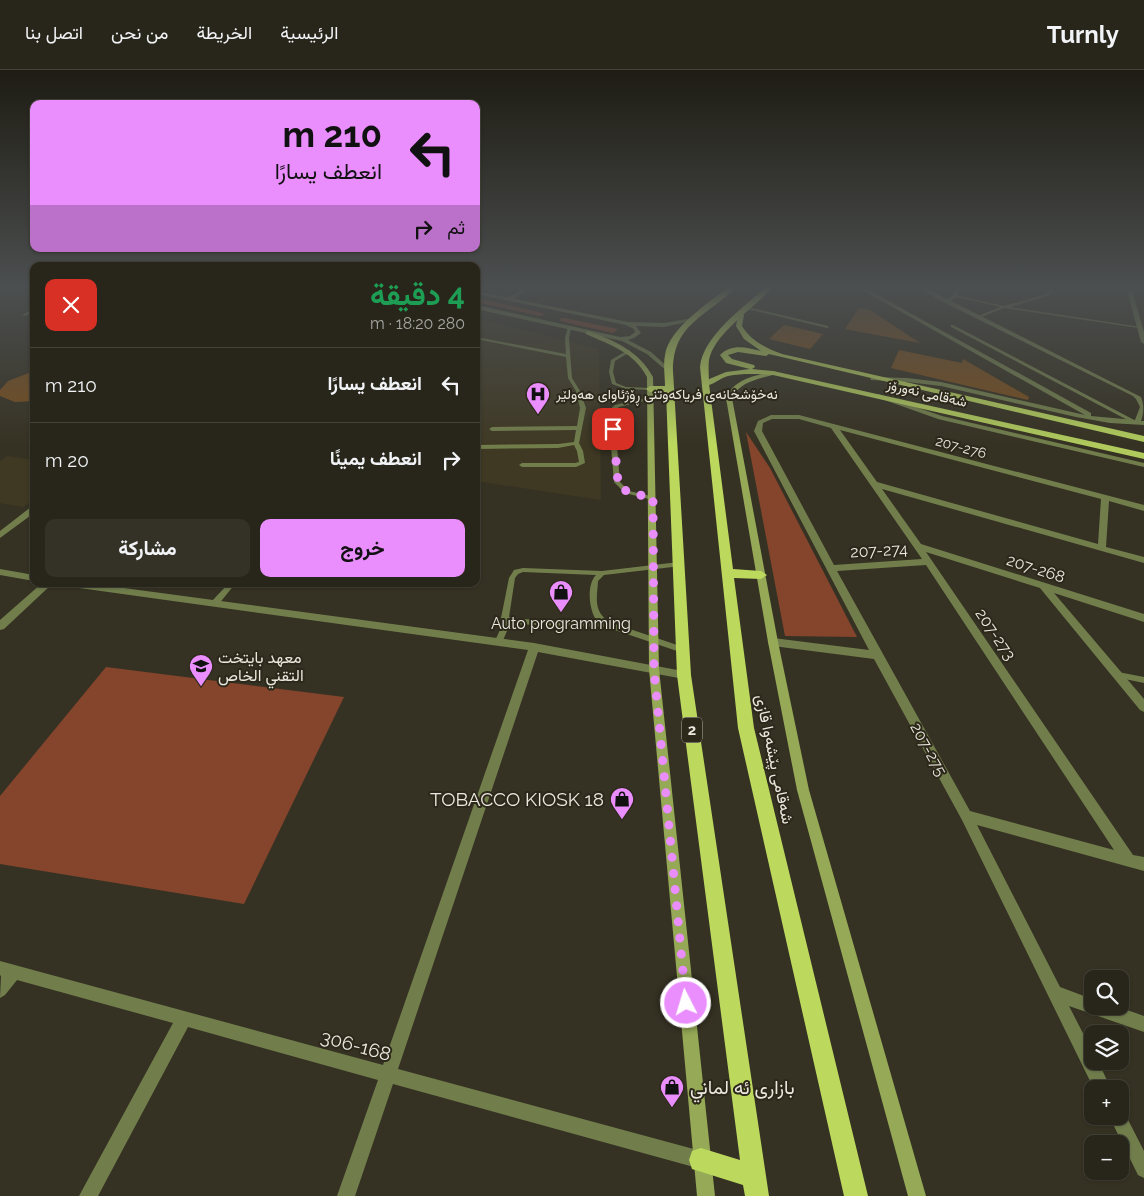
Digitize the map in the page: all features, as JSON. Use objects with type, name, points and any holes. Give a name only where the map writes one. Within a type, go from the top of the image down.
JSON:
[{"type":"highway","name":"2","points":[[675,340],[669,354],[668,371],[684,675],[756,1186]]},
{"type":"highway","name":"شەقامی پێشەوا قازی","points":[[716,340],[705,359],[705,384],[746,728],[856,1196]]},
{"type":"highway","points":[[650,393],[670,389]]},
{"type":"highway","points":[[727,573],[762,575]]},
{"type":"highway","points":[[701,1160],[756,1186]]},
{"type":"main road","points":[[604,340],[628,351],[644,364],[650,378],[654,670],[706,1196]]},
{"type":"main road","name":"شەقامی نەورۆز","points":[[749,340],[780,356],[873,379],[1144,439]]},
{"type":"main road","points":[[773,373],[733,363],[727,360],[724,355],[729,351],[738,349],[780,356]]},
{"type":"main road","name":"شەقامی نەورۆز","points":[[705,384],[718,377],[736,372],[773,373],[1144,456]]},
{"type":"main road","points":[[773,373],[738,384],[732,390],[729,398],[773,642],[803,790],[917,1196]]},
{"type":"main road","points":[[1078,415],[1079,425]]},
{"type":"street","points":[[618,340],[643,349],[668,371]]},
{"type":"street","points":[[954,340],[1097,418]]},
{"type":"street","points":[[873,379],[920,381],[1078,415],[1141,423],[1143,407],[1138,396],[1024,340]]},
{"type":"street","points":[[875,395],[940,418],[1144,466]]},
{"type":"street","name":"207-276","points":[[770,417],[799,417],[1144,508]]},
{"type":"street","name":"207-275","points":[[770,417],[760,422],[758,431],[877,655],[966,816],[1098,1080]]},
{"type":"street","name":"207-273","points":[[834,427],[929,562],[1129,860]]},
{"type":"street","points":[[874,484],[1144,560]]},
{"type":"street","points":[[1102,548],[1105,498]]},
{"type":"street","points":[[2,531],[30,512]]},
{"type":"street","name":"207-268","points":[[918,546],[1144,618]]},
{"type":"street","name":"207-274","points":[[831,568],[929,562]]},
{"type":"street","points":[[0,572],[30,577]]},
{"type":"street","points":[[1043,586],[1144,707]]},
{"type":"street","points":[[0,626],[44,587]]},
{"type":"street","points":[[93,587],[498,642],[684,675]]},
{"type":"street","points":[[773,642],[877,655]]},
{"type":"street","points":[[346,1196],[534,648]]},
{"type":"street","points":[[966,816],[1144,864]]},
{"type":"street","points":[[0,990],[7,969]]},
{"type":"street","name":"306-168","points":[[7,969],[701,1160]]},
{"type":"street","points":[[1054,993],[1084,1003]]},
{"type":"street","points":[[1118,1015],[1144,1024]]},
{"type":"street","points":[[88,1196],[184,1019]]},
{"type":"street","points":[[1122,1125],[1144,1169]]},
{"type":"lane","points":[[484,340],[568,356]]},
{"type":"lane","points":[[522,465],[576,466],[582,462],[576,443],[583,408],[578,391],[570,378],[567,340]]},
{"type":"lane","points":[[978,340],[1141,423]]},
{"type":"lane","points":[[628,351],[613,360],[611,372],[614,384],[650,393]]},
{"type":"lane","points":[[650,393],[617,406],[611,411],[618,482],[627,492],[653,498]]},
{"type":"lane","points":[[492,429],[578,428]]},
{"type":"lane","points":[[480,446],[558,446],[576,443]]},
{"type":"lane","points":[[508,621],[505,618],[512,578],[516,572],[523,570],[602,573],[679,564]]},
{"type":"lane","points":[[602,573],[595,580],[593,611],[606,624]]},
{"type":"lane","points":[[215,604],[229,587]]},
{"type":"lane","points":[[508,621],[606,624],[683,650]]},
{"type":"lane","points":[[498,642],[508,621]]},
{"type":"lane","points":[[1118,675],[1144,680]]},
{"type":"shaded area","name":"نەخۆشخانەی فریاکەوتنی ڕۆژئاوای هەولێر","points":[[480,340],[561,340],[599,349],[601,500],[480,482]]},
{"type":"shaded area","points":[[746,432],[770,468],[857,637],[785,636]]},
{"type":"shaded area","points":[[7,456],[30,459],[30,502],[23,507],[0,503],[0,461]]},
{"type":"shaded area","points":[[106,667],[344,697],[244,904],[0,864],[0,796]]},
{"type":"building","points":[[771,340],[818,340],[810,349]]},
{"type":"building","points":[[902,340],[915,340],[920,343]]},
{"type":"building","points":[[899,350],[962,363],[963,359],[1029,397],[1028,400],[891,368]]},
{"type":"building","points":[[30,373],[30,401],[15,402],[0,396],[0,390],[8,381]]},
{"type":"place","name":"نەخۆشخانەی فریاکەوتنی ڕۆژئاوای هەولێر","points":[[538,415]]},
{"type":"place","name":"Auto programming","points":[[561,613]]},
{"type":"place","name":"معهد بايتخت التقني الخاص","points":[[201,687]]},
{"type":"place","name":"TOBACCO KIOSK 18","points":[[622,820]]},
{"type":"place","name":"بازارى ئه لماني","points":[[672,1108]]},
{"type":"route","points":[[613,429],[618,482],[627,492],[653,498],[654,670],[686,1003]]}]
